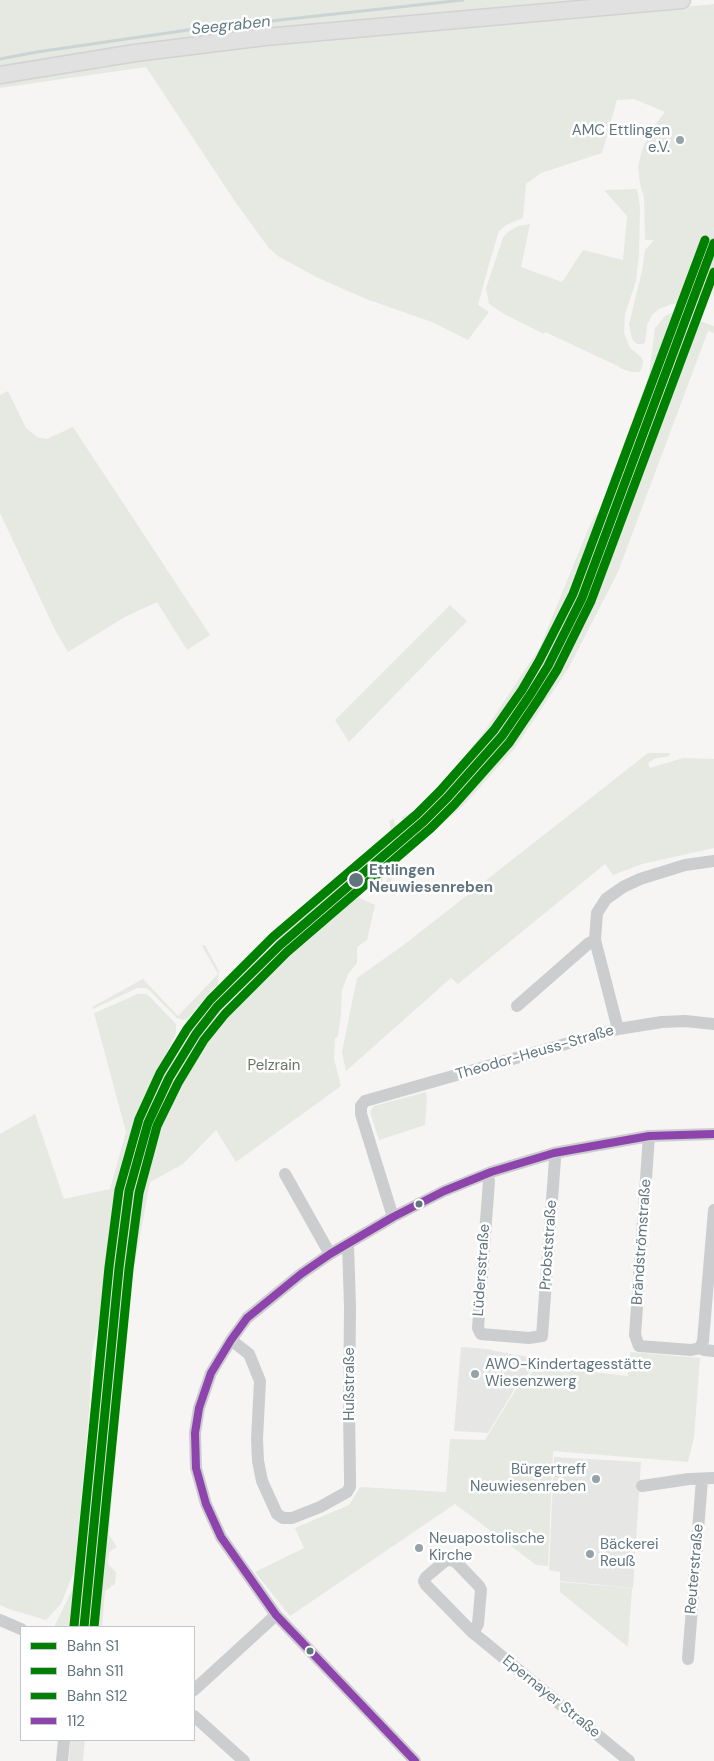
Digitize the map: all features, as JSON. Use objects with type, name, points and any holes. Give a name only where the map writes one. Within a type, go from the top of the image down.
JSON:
[{"type":"main road","points":[[0,75],[135,52],[265,37],[682,0]]},
{"type":"street","points":[[618,1029],[595,940],[597,913],[606,899],[623,887],[640,879],[685,865],[714,861]]},
{"type":"street","points":[[517,1006],[589,943],[595,940]]},
{"type":"street","name":"Theodor-Heuss-Straße","points":[[393,1217],[361,1114],[361,1106],[365,1100],[618,1029],[662,1022],[685,1021],[714,1024]]},
{"type":"street","points":[[406,1758],[276,1615],[221,1537],[206,1504],[196,1468],[195,1433],[199,1408],[211,1373],[230,1340],[247,1318],[301,1274],[330,1254],[393,1217],[444,1191],[487,1174],[554,1153],[649,1136],[714,1134]]},
{"type":"street","name":"Brändströmstraße","points":[[649,1136],[635,1336],[639,1346],[691,1350],[700,1348]]},
{"type":"street","name":"Probststraße","points":[[542,1336],[556,1159],[554,1153]]},
{"type":"street","points":[[285,1174],[330,1254]]},
{"type":"street","name":"Lüdersstraße","points":[[487,1174],[489,1181],[478,1328],[480,1334],[529,1338],[542,1336]]},
{"type":"street","points":[[714,1210],[703,1341],[700,1348],[714,1351]]},
{"type":"street","name":"Hußstraße","points":[[230,1340],[249,1354],[260,1381],[257,1439],[258,1461],[262,1481],[277,1514],[282,1518],[292,1518],[320,1507],[347,1492],[350,1487],[348,1244]]},
{"type":"street","points":[[642,1486],[708,1478]]},
{"type":"street","name":"Reuterstraße","points":[[688,1659],[708,1478]]},
{"type":"street","name":"Epernayer Straße","points":[[473,1633],[478,1624],[481,1590],[457,1563],[450,1559],[426,1577],[424,1580],[426,1585],[473,1633],[613,1756],[629,1761]]},
{"type":"street","points":[[195,1689],[276,1615]]},
{"type":"street","points":[[0,1620],[20,1629]]},
{"type":"street","points":[[195,1717],[244,1761]]},
{"type":"street","points":[[62,1761],[64,1741]]},
{"type":"shaded area","points":[[714,228],[714,273],[704,299],[690,294]]},
{"type":"shaded area","points":[[679,329],[692,333],[596,590],[560,668],[524,723],[492,765],[454,806],[392,861],[393,840],[411,827],[444,796],[483,752],[517,706],[548,657],[585,578]]},
{"type":"shaded area","points":[[387,839],[387,865],[379,892],[370,884],[289,956],[286,953],[253,983],[218,1020],[190,1057],[181,1073],[153,1140],[132,1237],[94,1626],[81,1626],[120,1227],[128,1174],[144,1120],[173,1060],[191,1032],[210,1008],[259,958],[273,947],[275,941],[370,858]]},
{"type":"shaded area","points":[[461,1347],[487,1349],[531,1357],[537,1365],[517,1385],[488,1433],[454,1431]]},
{"type":"shaded area","points":[[554,1457],[641,1462],[633,1588],[560,1581],[560,1572],[549,1570]]},
{"type":"shaded area","points":[[70,1741],[85,1741],[83,1761],[69,1761]]},
{"type":"green space","points":[[0,0],[585,0],[222,34],[94,51],[0,67]]},
{"type":"green space","points":[[714,4],[714,228],[686,305],[672,304],[659,309],[652,315],[647,325],[645,343],[642,344],[637,344],[632,339],[629,324],[642,271],[645,250],[654,240],[645,240],[644,197],[638,167],[642,150],[651,130],[665,112],[634,99],[617,100],[602,153],[541,173],[526,184],[523,218],[506,225],[499,231],[489,264],[478,305],[489,312],[468,340],[432,322],[366,299],[316,277],[278,256],[268,247],[234,200],[146,67],[0,88],[0,81],[216,48]]},
{"type":"green space","points":[[637,189],[640,206],[639,254],[636,281],[625,314],[624,333],[630,348],[643,361],[639,372],[631,372],[620,368],[545,332],[544,334],[504,314],[489,304],[486,288],[503,237],[518,226],[530,224],[521,267],[562,282],[583,250],[623,260],[627,216],[604,190]]},
{"type":"green space","points":[[671,313],[683,314],[679,329],[585,578],[548,657],[517,706],[483,752],[444,796],[411,827],[393,840],[389,821],[394,818],[394,823],[398,828],[404,822],[402,817],[414,811],[424,802],[461,761],[484,732],[540,647],[589,527],[596,514],[598,514],[649,375],[655,328],[665,316]]},
{"type":"green space","points":[[697,320],[714,326],[714,333],[708,331],[618,572],[568,669],[515,748],[463,806],[401,860],[384,895],[392,861],[454,806],[492,765],[524,723],[560,668],[596,590]]},
{"type":"green space","points":[[8,391],[26,428],[37,437],[47,439],[73,427],[210,635],[187,650],[157,602],[125,617],[68,652],[55,630],[0,513],[0,395]]},
{"type":"green space","points":[[450,605],[467,621],[349,742],[335,720]]},
{"type":"green space","points":[[648,753],[670,753],[669,756],[654,759],[648,763],[650,768],[683,758],[714,759],[714,848],[642,864],[613,875],[605,864],[458,984],[451,978],[346,1071],[342,1052],[357,978],[405,944]]},
{"type":"green space","name":"Pelzrain","points":[[357,897],[375,905],[367,940],[357,947],[357,963],[348,974],[342,990],[341,1014],[338,1036],[335,1038],[334,1059],[341,1086],[236,1162],[216,1130],[183,1164],[150,1182],[127,1306],[124,1306],[132,1237],[142,1180],[153,1140],[170,1099],[188,1065],[218,1024],[289,956]]},
{"type":"green space","points":[[205,945],[219,971],[218,983],[189,1017],[183,1020],[177,1018],[147,988],[137,988],[93,1009],[92,1007],[143,979],[178,1016],[218,974],[202,946]]},
{"type":"green space","points":[[254,953],[259,958],[210,1008],[191,1032],[173,1060],[157,1092],[136,1145],[125,1194],[115,1267],[81,1626],[54,1626],[78,1578],[82,1561],[96,1408],[98,1351],[108,1306],[121,1194],[133,1144],[154,1090],[170,1058],[188,1030],[227,981]]},
{"type":"green space","points":[[138,994],[146,994],[176,1024],[176,1034],[148,1089],[123,1157],[114,1201],[102,1310],[92,1352],[89,1411],[75,1569],[61,1604],[46,1620],[0,1605],[0,1134],[35,1114],[64,1199],[110,1189],[126,1132],[94,1013]]},
{"type":"green space","points":[[426,1092],[425,1125],[379,1140],[370,1112],[374,1106]]},
{"type":"green space","points":[[630,1352],[700,1358],[694,1438],[688,1462],[553,1451],[548,1566],[536,1565],[455,1504],[290,1616],[255,1572],[304,1548],[295,1528],[349,1505],[360,1487],[446,1492],[450,1439],[485,1440],[518,1386],[539,1366],[628,1376]]},
{"type":"green space","points":[[114,1424],[118,1425],[109,1535],[117,1547],[109,1552],[108,1564],[116,1572],[115,1584],[105,1591],[102,1626],[94,1626],[110,1448]]},
{"type":"green space","points":[[560,1582],[632,1588],[628,1647],[560,1592]]},
{"type":"waterway","name":"Seegraben","points":[[0,59],[188,30],[463,0]]},
{"type":"rail line","name":"S12","points":[[74,1626],[109,1267],[119,1190],[139,1119],[160,1073],[187,1029],[210,1000],[273,937],[417,814],[494,730],[522,690],[573,594],[705,240]]},
{"type":"rail line","name":"S1","points":[[84,1626],[119,1268],[129,1191],[148,1123],[169,1078],[196,1034],[217,1007],[280,945],[424,821],[502,736],[530,695],[548,666],[582,598],[714,243]]},
{"type":"rail line","name":"S11","points":[[94,1626],[129,1269],[139,1193],[157,1126],[178,1083],[204,1040],[225,1014],[287,952],[431,828],[454,805],[509,743],[538,700],[557,670],[591,601],[714,272]]},
{"type":"transit line","name":"112","points":[[415,1761],[276,1615],[221,1537],[206,1504],[196,1468],[195,1433],[199,1408],[211,1373],[247,1318],[301,1274],[330,1254],[393,1217],[444,1191],[491,1172],[554,1153],[649,1136],[714,1134]]},
{"type":"place","name":"AMC Ettlingen e.V.","points":[[680,140]]},
{"type":"place","name":"Ettlingen Neuwiesenreben","points":[[356,880]]},
{"type":"place","name":"AWO-Kindertagesstätte Wiesenzwerg","points":[[475,1374]]},
{"type":"place","name":"Bürgertreff Neuwiesenreben","points":[[596,1479]]},
{"type":"place","name":"Neuapostolische Kirche","points":[[419,1548]]},
{"type":"place","name":"Bäckerei Reuß","points":[[590,1554]]}]
